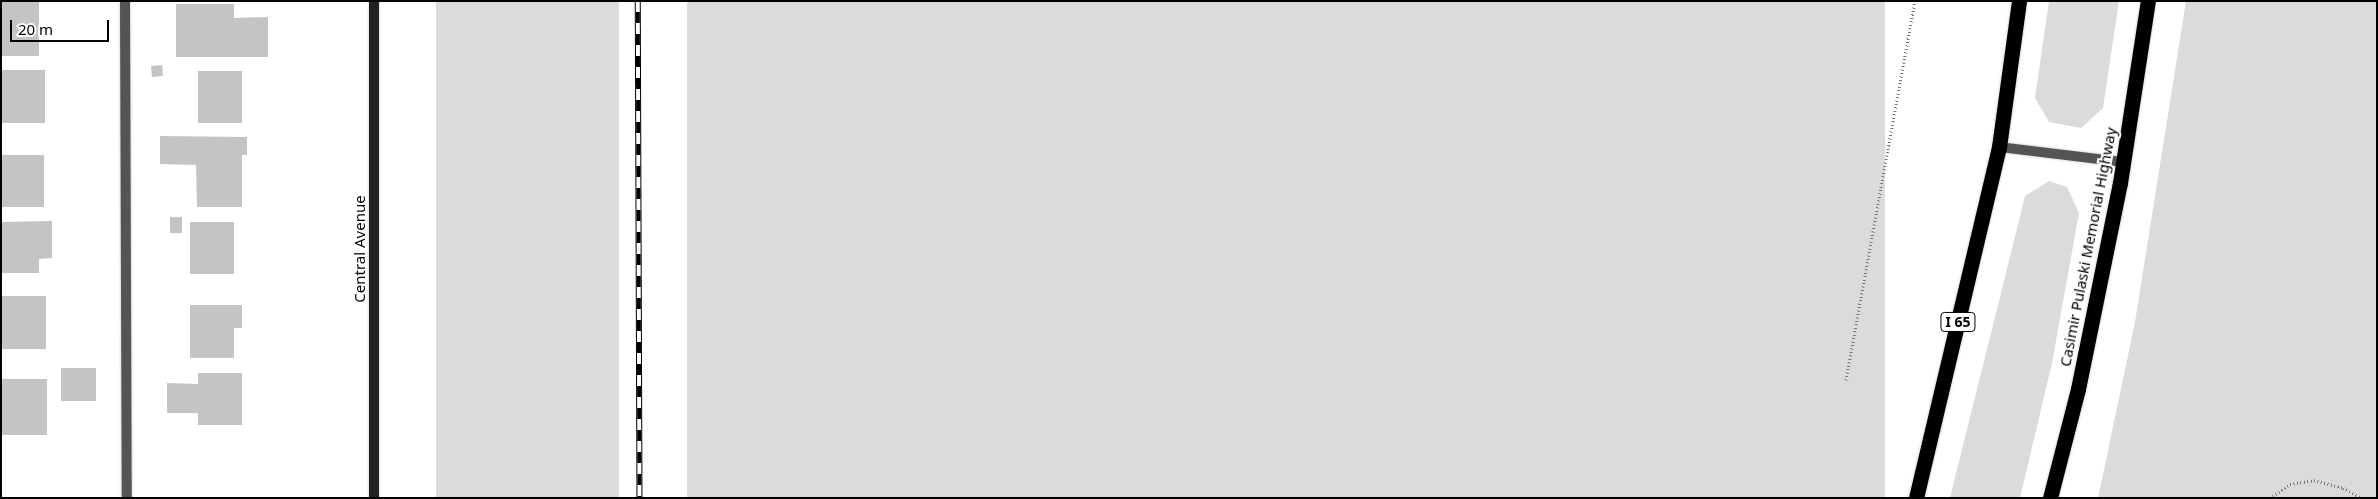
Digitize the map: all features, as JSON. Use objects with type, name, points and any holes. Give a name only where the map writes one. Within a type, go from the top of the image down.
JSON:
[{"type":"highway","name":"I 65","points":[[1916,498],[1999,147],[2019,1]]},
{"type":"highway","name":"Casimir Pulaski Memorial Highway","points":[[2050,498],[2078,389],[2123,162],[2148,1]]},
{"type":"main road","name":"Central Avenue","points":[[374,1],[374,498]]},
{"type":"lane","points":[[125,1],[127,498]]},
{"type":"lane","points":[[1999,147],[2123,162]]},
{"type":"path","points":[[1846,380],[1915,1]]},
{"type":"path","points":[[2270,498],[2290,484],[2314,480],[2343,488],[2361,498]]},
{"type":"shaded area","points":[[436,1],[619,1],[619,498],[436,498]]},
{"type":"shaded area","points":[[687,1],[1885,1],[1885,498],[687,498]]},
{"type":"shaded area","points":[[2049,1],[2119,1],[2103,108],[2081,128],[2049,122],[2035,98]]},
{"type":"shaded area","points":[[2186,1],[2377,1],[2377,498],[2098,498],[2135,322]]},
{"type":"shaded area","points":[[2049,181],[2067,187],[2079,213],[2052,363],[2020,498],[1950,498],[2025,196]]},
{"type":"building","points":[[1,1],[39,1],[39,56],[1,56]]},
{"type":"building","points":[[176,4],[234,4],[234,18],[268,17],[268,57],[176,57]]},
{"type":"building","points":[[162,65],[163,76],[152,77],[151,66]]},
{"type":"building","points":[[1,70],[45,70],[45,123],[1,123]]},
{"type":"building","points":[[198,71],[242,71],[242,123],[198,123]]},
{"type":"building","points":[[160,136],[247,137],[247,155],[242,155],[242,207],[197,207],[196,165],[160,164]]},
{"type":"building","points":[[1,155],[44,155],[44,207],[1,207]]},
{"type":"building","points":[[170,217],[182,217],[182,233],[170,233]]},
{"type":"building","points":[[52,221],[52,258],[39,259],[39,273],[1,273],[1,222]]},
{"type":"building","points":[[190,222],[234,222],[234,274],[190,274]]},
{"type":"building","points":[[1,296],[46,296],[46,349],[1,349]]},
{"type":"building","points":[[190,305],[242,305],[242,328],[234,328],[234,358],[190,358]]},
{"type":"building","points":[[61,368],[96,368],[96,401],[61,401]]},
{"type":"building","points":[[198,373],[242,373],[242,425],[198,425],[198,413],[167,413],[167,383],[198,384]]},
{"type":"building","points":[[2,379],[47,379],[47,435],[2,435]]},
{"type":"railway","points":[[638,1],[640,498]]}]
